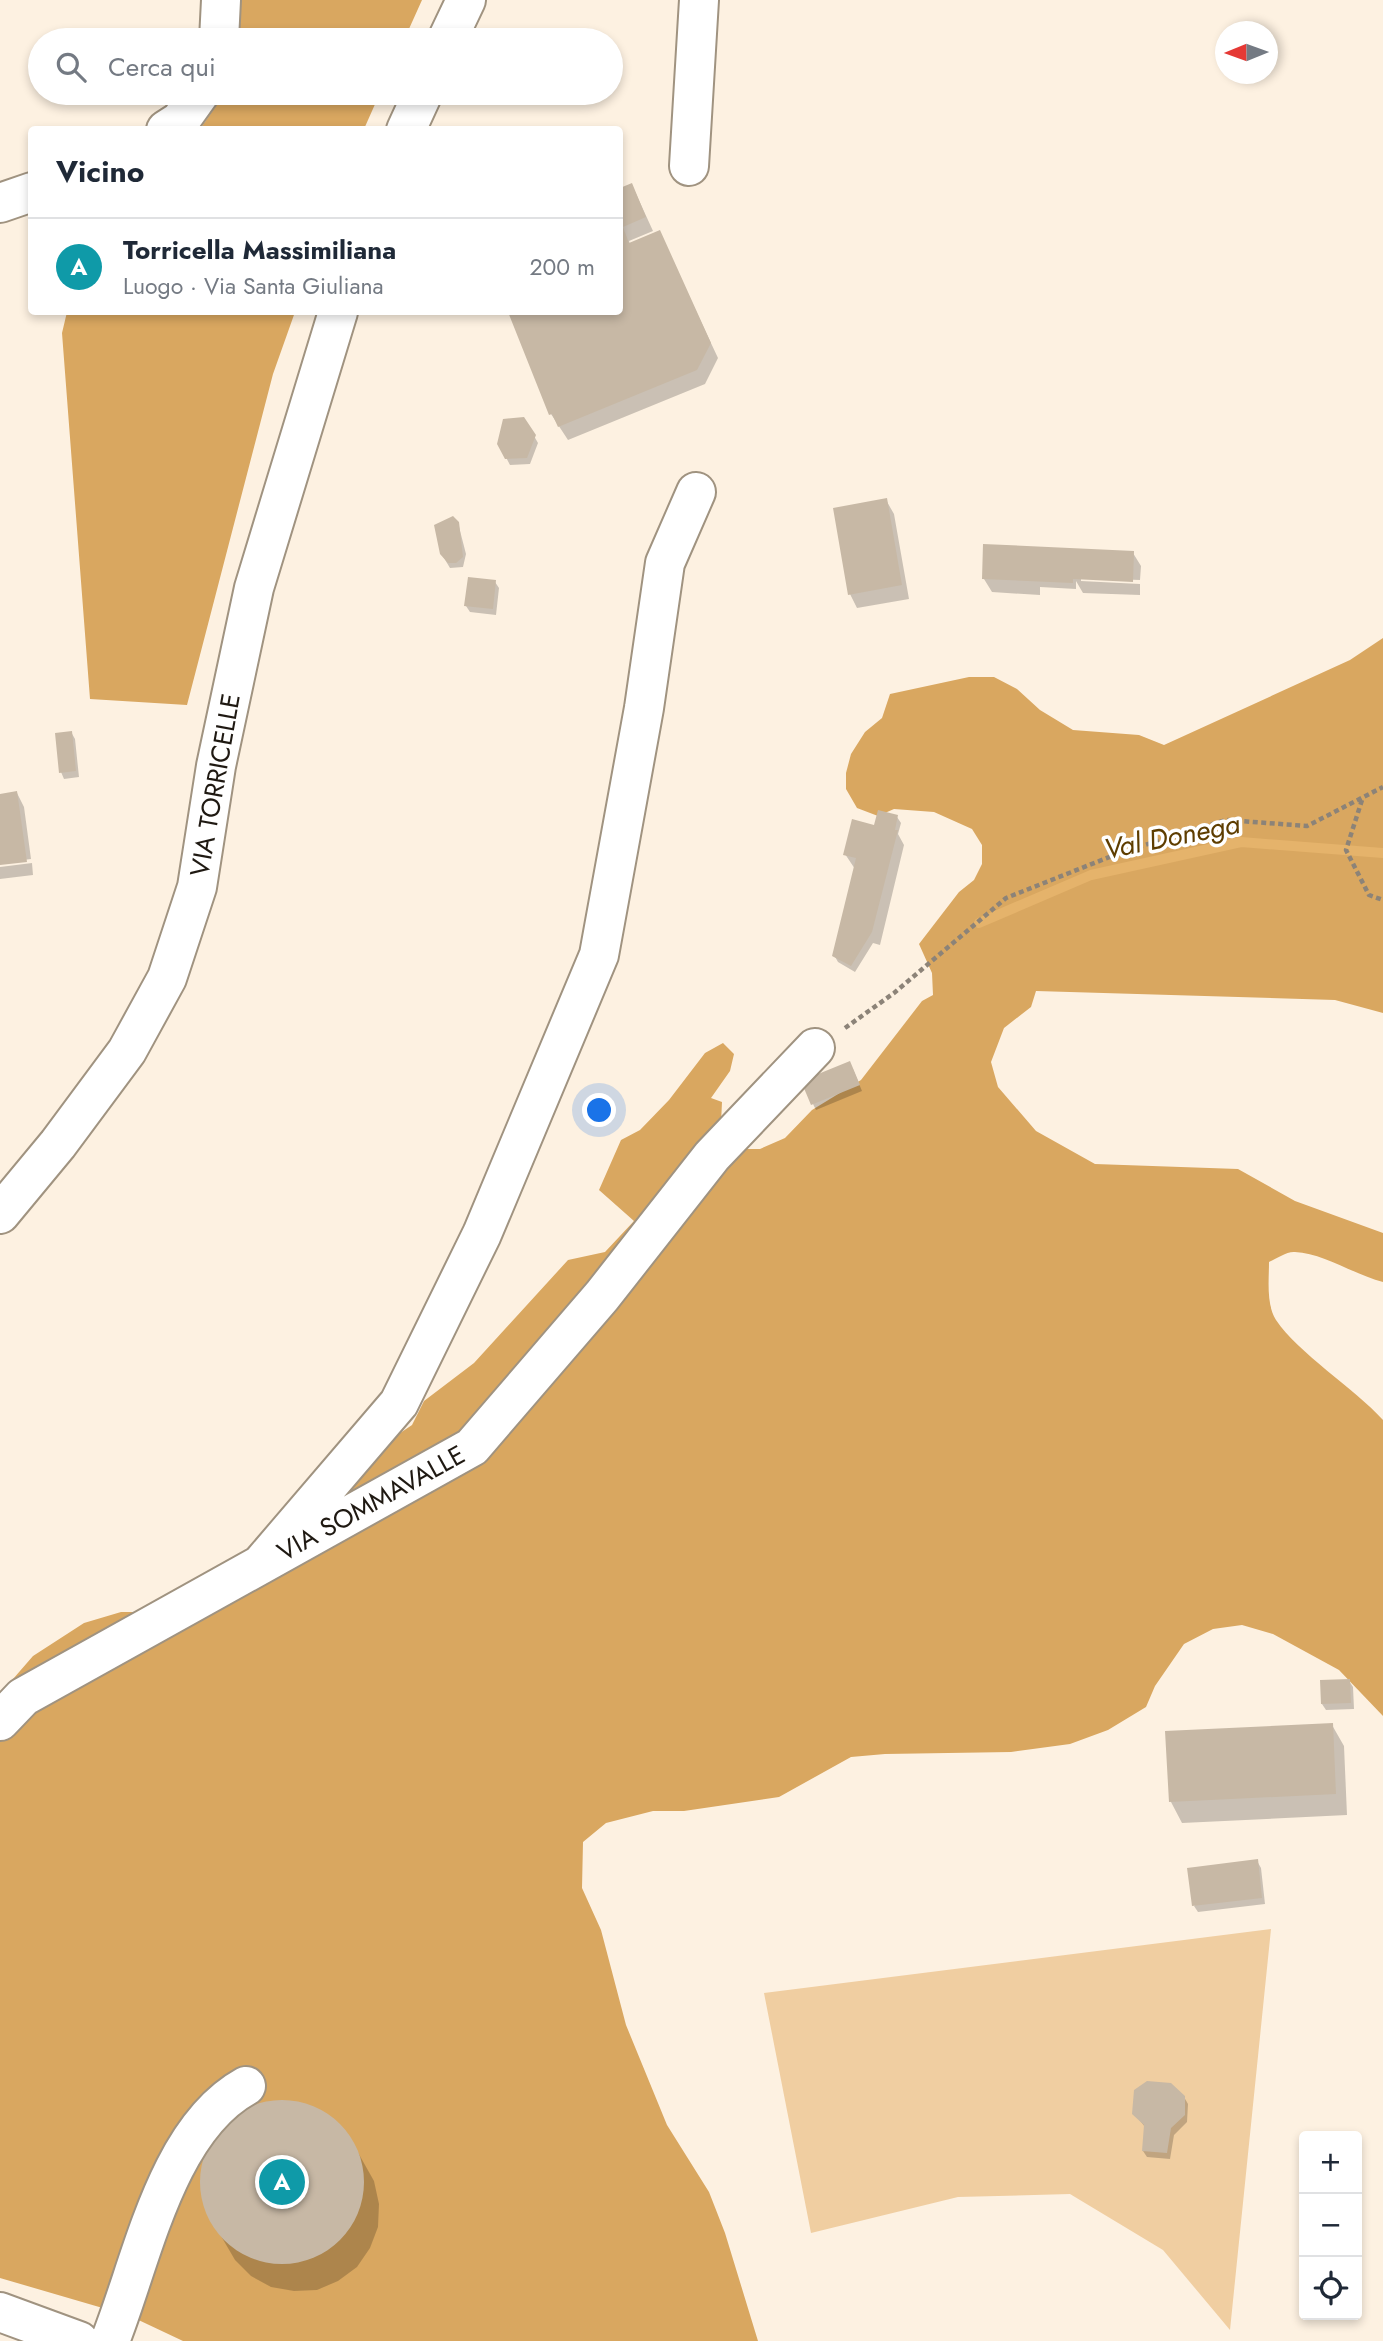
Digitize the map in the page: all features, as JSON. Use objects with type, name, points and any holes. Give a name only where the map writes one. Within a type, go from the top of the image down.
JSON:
[{"type":"street","points":[[220,28],[221,0]]},
{"type":"street","points":[[453,28],[466,0]]},
{"type":"street","points":[[689,166],[699,0]]},
{"type":"street","points":[[172,126],[180,121],[191,105]]},
{"type":"street","points":[[408,126],[417,105]]},
{"type":"street","points":[[0,203],[28,193]]},
{"type":"street","name":"VIA TORRICELLE","points":[[0,1214],[58,1144],[127,1051],[167,978],[197,887],[216,766],[254,589],[337,315]]},
{"type":"street","points":[[262,1563],[399,1403],[482,1234],[600,955],[644,708],[665,563],[696,492]]},
{"type":"street","name":"VIA SOMMAVALLE","points":[[0,1721],[23,1698],[472,1447],[602,1296],[712,1156],[815,1048]]},
{"type":"street","points":[[110,2341],[132,2287],[153,2216],[185,2147],[224,2098],[246,2086]]},
{"type":"street","points":[[0,2312],[79,2341]]},
{"type":"path","points":[[815,1048],[894,993],[1006,898],[1122,852],[1226,820],[1307,826],[1383,787]]},
{"type":"path","points":[[1362,799],[1346,850],[1369,895],[1383,900]]},
{"type":"shaded area","points":[[227,0],[422,0],[409,28],[227,28]]},
{"type":"shaded area","points":[[375,105],[365,126],[202,126],[216,106]]},
{"type":"shaded area","points":[[66,315],[294,315],[273,374],[187,705],[90,699],[62,333]]},
{"type":"shaded area","points":[[1383,638],[1383,1013],[1335,1000],[1036,991],[1031,1007],[1004,1028],[991,1062],[998,1087],[1036,1131],[1095,1164],[1238,1169],[1295,1201],[1383,1233],[1383,1282],[1317,1256],[1292,1252],[1269,1262],[1269,1299],[1276,1320],[1298,1345],[1383,1420],[1383,1716],[1339,1670],[1273,1634],[1242,1625],[1213,1629],[1184,1644],[1155,1686],[1146,1707],[1108,1730],[1070,1744],[1011,1752],[851,1757],[779,1797],[684,1811],[653,1811],[606,1823],[583,1842],[582,1888],[601,1930],[626,2025],[667,2125],[709,2192],[725,2233],[758,2341],[183,2341],[130,2316],[0,2278],[0,1694],[33,1656],[84,1623],[121,1612],[166,1612],[187,1604],[313,1500],[363,1475],[375,1450],[412,1425],[424,1401],[474,1363],[568,1260],[605,1252],[634,1221],[599,1190],[621,1140],[640,1130],[669,1100],[705,1053],[723,1043],[734,1054],[730,1071],[711,1098],[722,1102],[721,1123],[738,1149],[760,1149],[785,1138],[812,1110],[861,1080],[922,1001],[933,995],[932,973],[919,944],[959,892],[974,880],[982,864],[982,845],[972,829],[934,812],[894,809],[878,816],[857,808],[846,789],[846,773],[851,754],[865,732],[882,718],[890,694],[969,677],[994,677],[1017,689],[1040,710],[1073,730],[1139,735],[1164,745],[1350,660]]},
{"type":"shaded area","points":[[1271,1929],[1230,2330],[1163,2250],[1070,2194],[958,2197],[811,2233],[764,1993]]},
{"type":"building","points":[[632,183],[646,217],[623,227],[623,187]]},
{"type":"building","points":[[623,227],[629,243],[660,230],[711,343],[697,370],[558,427],[552,414],[549,415],[509,315],[623,315]]},
{"type":"building","points":[[524,417],[536,435],[527,458],[505,459],[497,444],[503,419]]},
{"type":"building","points":[[887,498],[902,585],[848,595],[833,508]]},
{"type":"building","points":[[453,516],[459,522],[463,557],[456,563],[448,563],[440,554],[434,525]]},
{"type":"building","points":[[983,544],[1134,551],[1133,582],[1073,579],[1073,583],[982,579]]},
{"type":"building","points":[[468,577],[496,580],[493,609],[464,606]]},
{"type":"building","points":[[72,731],[76,771],[59,773],[55,733]]},
{"type":"building","points":[[17,791],[27,862],[0,865],[0,794]]},
{"type":"building","points":[[878,810],[898,815],[895,830],[898,830],[872,932],[851,966],[832,956],[856,858],[843,855],[852,819],[874,825]]},
{"type":"building","points":[[850,1061],[860,1085],[811,1105],[801,1081]]},
{"type":"building","points":[[1350,1679],[1351,1703],[1321,1704],[1320,1680]]},
{"type":"building","points":[[1333,1723],[1336,1794],[1169,1802],[1165,1731]]},
{"type":"building","points":[[1258,1859],[1262,1898],[1192,1906],[1187,1868]]},
{"type":"building","points":[[1147,2081],[1171,2083],[1185,2096],[1185,2115],[1171,2128],[1167,2153],[1142,2151],[1144,2125],[1132,2114],[1134,2090]]},
{"type":"building","points":[[282,2100],[313,2106],[340,2124],[358,2151],[364,2182],[358,2213],[340,2240],[313,2258],[282,2264],[251,2258],[224,2240],[206,2213],[200,2182],[206,2151],[224,2124],[251,2106]]},
{"type":"waterway","name":"Val Donega","points":[[979,923],[1091,875],[1241,842],[1383,853]]},
{"type":"place","name":"Torricella Massimiliana","points":[[282,2182]]}]
